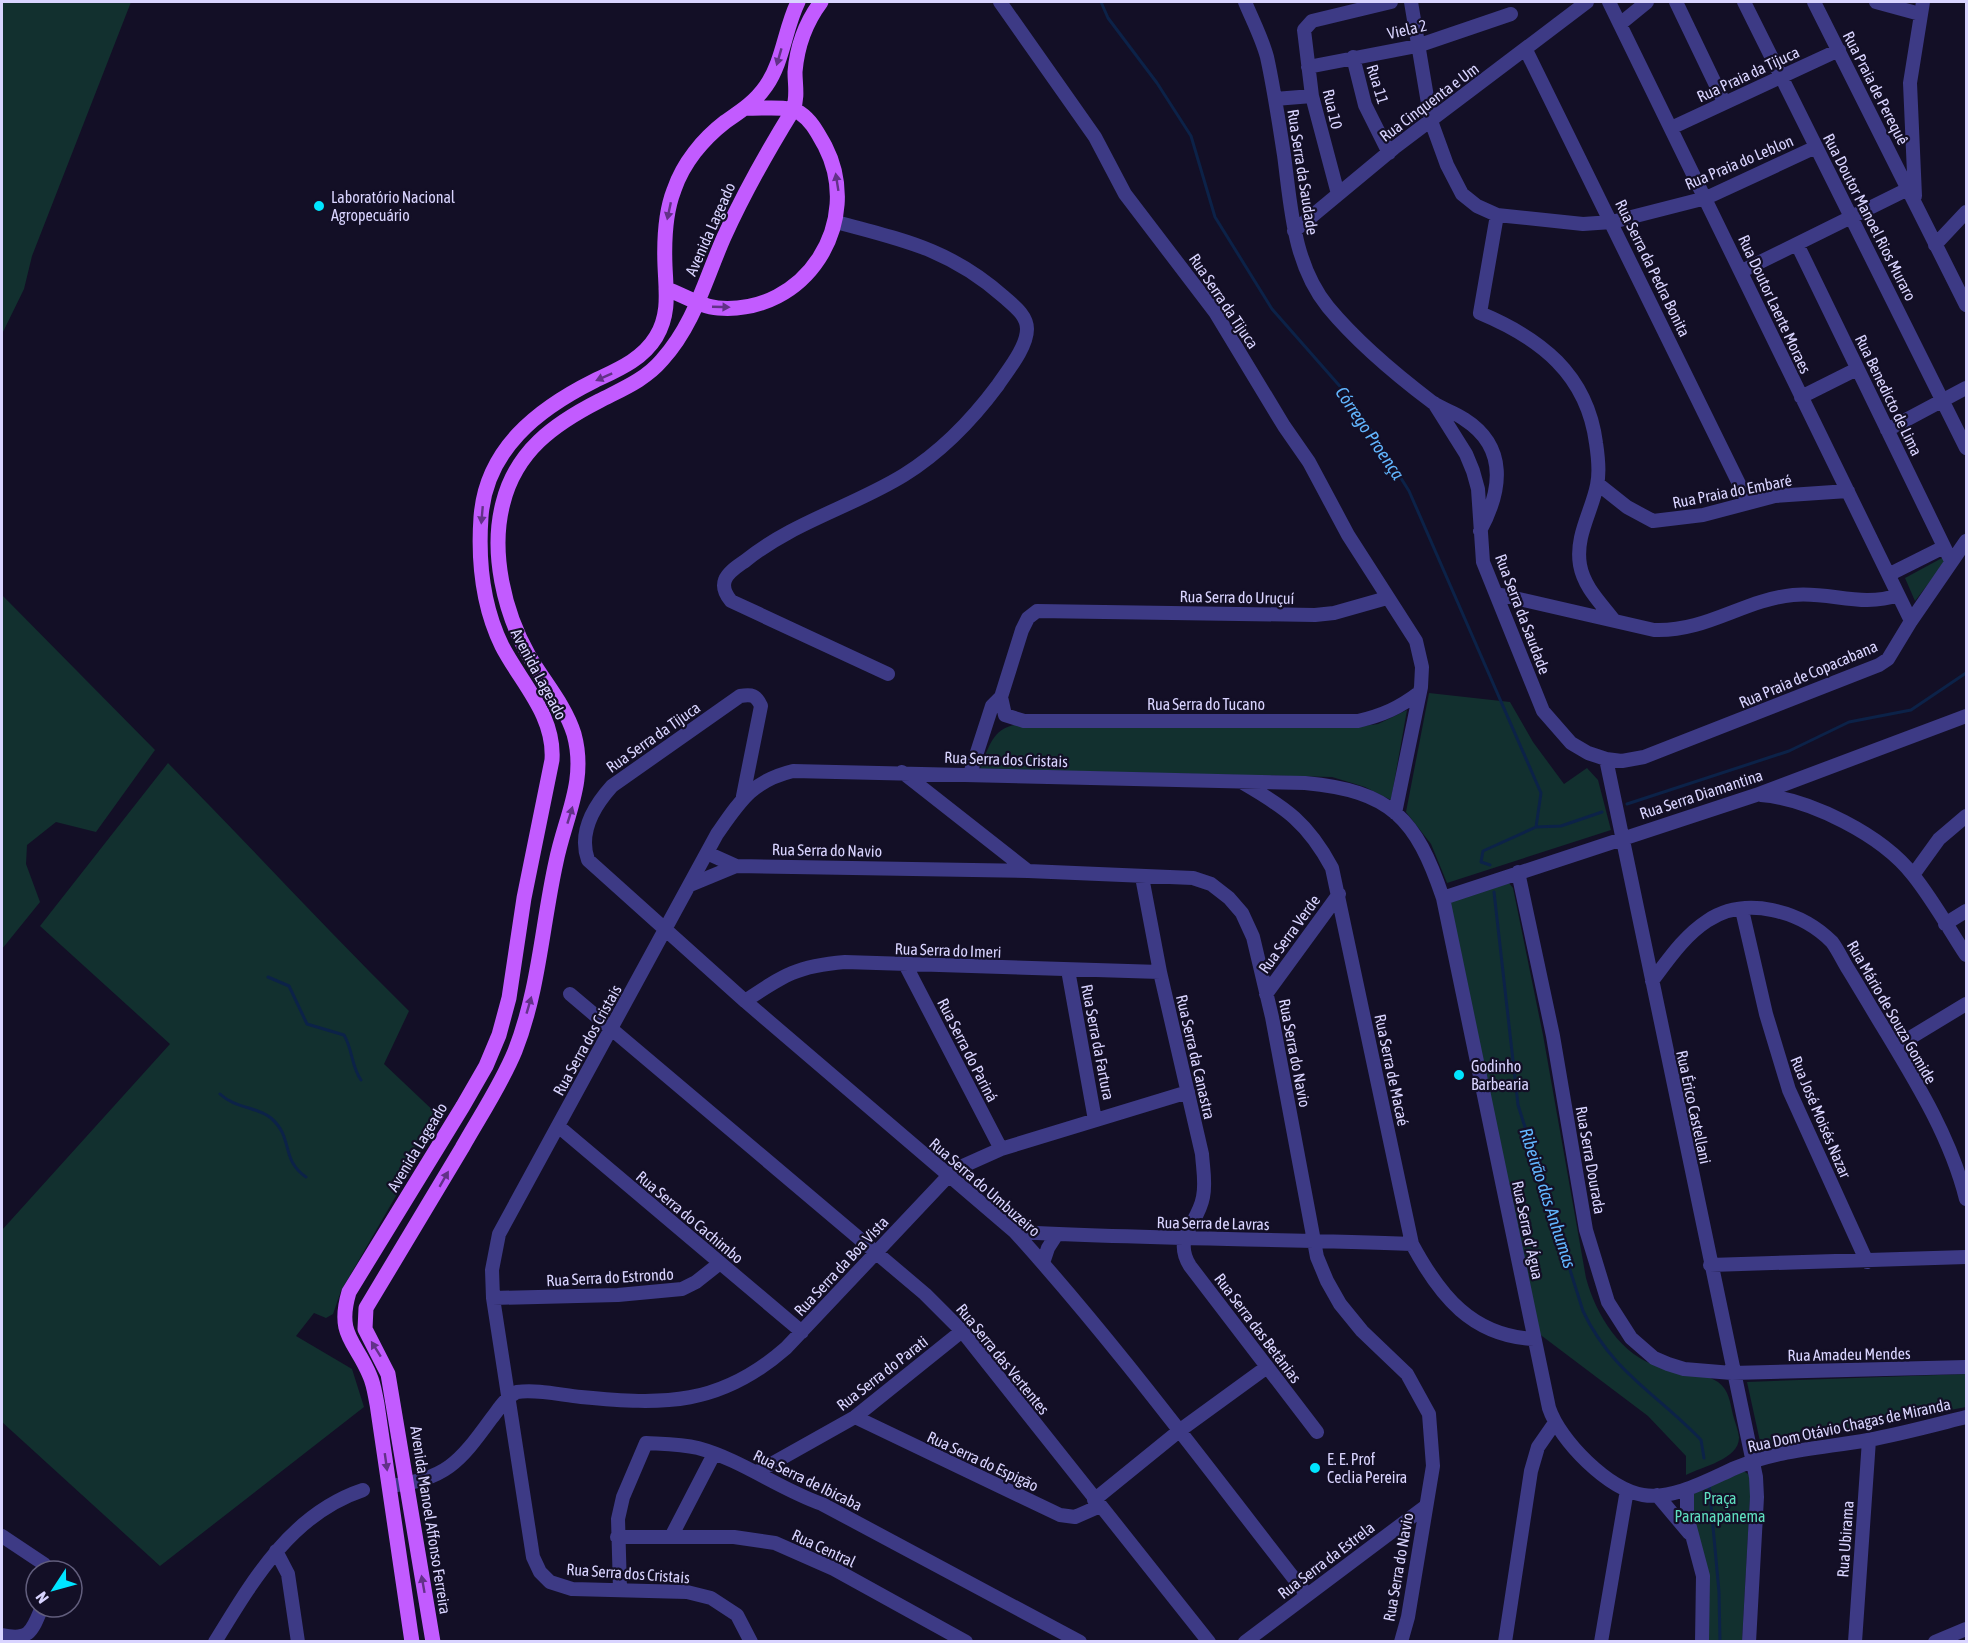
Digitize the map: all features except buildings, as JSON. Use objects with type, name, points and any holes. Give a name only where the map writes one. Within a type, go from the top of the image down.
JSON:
[{"type":"main road","name":"Avenida Lageado","points":[[390,1486],[377,1404],[370,1376],[348,1339],[345,1327],[346,1303],[350,1292],[481,1076],[499,1035],[509,998],[524,898],[552,760],[553,747],[544,715],[501,644],[486,600],[482,573],[481,517],[491,474],[502,453],[530,421],[580,388],[627,365],[656,338],[667,304],[666,224],[673,190],[686,165],[708,137],[746,108],[771,78],[798,2]]},
{"type":"main road","name":"Avenida Lageado","points":[[366,1308],[482,1114],[515,1049],[536,974],[556,858],[577,793],[579,759],[573,733],[564,710],[519,636],[510,613],[501,574],[499,544],[502,506],[508,486],[522,459],[550,430],[644,377],[662,361],[680,338],[699,302],[743,195],[793,110],[796,97],[796,56],[806,28],[821,2]]},
{"type":"main road","points":[[666,289],[717,308],[751,305],[771,299],[789,289],[818,260],[829,243],[836,222],[839,200],[837,177],[831,158],[812,124],[793,110],[746,108]]},
{"type":"main road","points":[[346,1303],[366,1308]]},
{"type":"main road","name":"Avenida Manoel Affonso Ferreira","points":[[366,1308],[365,1329],[386,1368],[394,1404],[433,1641]]},
{"type":"main road","points":[[390,1486],[412,1641]]},
{"type":"street","name":"Rua Serra da Tijuca","points":[[1000,2],[1095,137],[1125,194],[1215,312],[1284,426],[1309,462],[1348,535],[1387,598]]},
{"type":"street","name":"Rua Serra da Saudade","points":[[1245,2],[1266,54],[1275,99],[1294,231],[1311,280],[1326,304],[1357,339],[1434,403],[1464,418],[1480,431],[1495,459],[1498,482],[1489,514],[1480,531],[1484,562],[1543,711],[1571,743],[1606,759]]},
{"type":"street","name":"Rua 10","points":[[1338,194],[1312,96],[1304,30],[1312,21],[1390,2]]},
{"type":"street","points":[[1411,2],[1431,121],[1447,165],[1462,194],[1478,206],[1497,215],[1480,313],[1530,337],[1563,367],[1584,399],[1594,431],[1598,484],[1585,520],[1580,562],[1588,588],[1613,619]]},
{"type":"street","name":"Rua Cinquenta e Um","points":[[1294,231],[1389,153],[1526,50],[1568,7],[1587,2]]},
{"type":"street","name":"Rua Doutor Laerte Moraes","points":[[1609,2],[1911,621]]},
{"type":"street","points":[[1620,24],[1647,2]]},
{"type":"street","points":[[1676,2],[1724,102]]},
{"type":"street","name":"Rua Doutor Manoel Rios Muraro","points":[[1744,2],[1966,448]]},
{"type":"street","name":"Rua Praia de Perequê","points":[[1814,2],[1966,305]]},
{"type":"street","points":[[1876,2],[1921,8],[1910,83],[1916,204]]},
{"type":"street","name":"Viela 2","points":[[1308,67],[1417,46],[1510,14]]},
{"type":"street","name":"Rua Serra da Pedra Bonita","points":[[1526,50],[1748,502]]},
{"type":"street","name":"Rua Praia da Tijuca","points":[[1671,128],[1780,75],[1839,50]]},
{"type":"street","name":"Rua 11","points":[[1353,57],[1365,105],[1389,153]]},
{"type":"street","points":[[1275,99],[1312,96]]},
{"type":"street","name":"Rua Praia do Leblon","points":[[1497,215],[1582,224],[1612,222],[1706,198],[1816,147]]},
{"type":"street","points":[[1742,271],[1908,189]]},
{"type":"street","points":[[1935,245],[1966,212]]},
{"type":"street","points":[[836,222],[905,239],[952,260],[995,289],[1020,312],[1026,325],[1024,340],[1002,379],[975,415],[942,446],[889,484],[780,536],[744,562],[725,580],[724,590],[730,601],[888,674]]},
{"type":"street","name":"Rua Benedicto de Lima","points":[[1797,244],[1951,561]]},
{"type":"street","points":[[1801,397],[1857,369]]},
{"type":"street","points":[[1887,430],[1966,388]]},
{"type":"street","points":[[1434,403],[1466,454],[1473,471],[1478,489],[1480,531]]},
{"type":"street","name":"Rua Praia do Embaré","points":[[1598,484],[1627,507],[1653,521],[1703,515],[1775,496],[1848,491]]},
{"type":"street","name":"Rua Praia de Copacabana","points":[[1606,759],[1633,759],[1671,748],[1880,665],[1888,659],[1966,541]]},
{"type":"street","points":[[1890,574],[1944,547]]},
{"type":"street","points":[[1497,594],[1654,630],[1672,631],[1690,628],[1769,600],[1791,595],[1810,594],[1857,602],[1883,600],[1898,595]]},
{"type":"street","points":[[1387,598],[1416,641],[1422,666],[1420,692],[1395,813]]},
{"type":"street","name":"Rua Serra do Uruçuí","points":[[970,774],[992,706],[1001,697],[1022,630],[1028,618],[1037,611],[1315,615],[1334,613],[1387,598]]},
{"type":"street","name":"Rua Serra do Tucano","points":[[1001,697],[1005,715],[1024,721],[1358,721],[1382,716],[1420,692]]},
{"type":"street","name":"Rua Serra da Tijuca","points":[[666,931],[588,860],[585,850],[585,833],[598,802],[629,772],[740,696],[750,694],[757,698],[761,706],[743,796]]},
{"type":"street","name":"Rua Serra Diamantina","points":[[1443,898],[1622,837],[1756,795],[1966,716]]},
{"type":"street","name":"Rua Érico Castellani","points":[[1606,759],[1752,1461]]},
{"type":"street","name":"Rua Serra dos Cristais","points":[[751,1641],[736,1615],[711,1598],[687,1592],[572,1589],[550,1582],[540,1572],[532,1557],[493,1298],[492,1270],[499,1234],[707,853],[743,796],[768,779],[793,771],[1242,782]]},
{"type":"street","points":[[902,772],[1028,871]]},
{"type":"street","name":"Rua Serra d' Água","points":[[1242,782],[1305,783],[1354,790],[1395,813],[1418,838],[1426,852],[1443,898],[1534,1339],[1554,1424]]},
{"type":"street","name":"Rua Serra de Macaé","points":[[1242,782],[1298,818],[1319,844],[1332,867],[1412,1244],[1432,1278],[1460,1310],[1487,1329],[1509,1338],[1534,1339]]},
{"type":"street","points":[[1756,795],[1781,796],[1837,819],[1898,858],[1913,875],[1966,955]]},
{"type":"street","points":[[1913,875],[1939,839],[1966,816]]},
{"type":"street","name":"Rua Serra do Navio","points":[[707,853],[736,866],[1028,871],[1193,878],[1211,884],[1229,898],[1242,913],[1253,937],[1313,1240],[1327,1281],[1340,1305],[1362,1331],[1407,1374],[1429,1414],[1433,1437],[1433,1466],[1408,1617],[1401,1641]]},
{"type":"street","name":"Rua Serra do Navio","points":[[690,885],[736,866]]},
{"type":"street","name":"Rua Serra Dourada","points":[[1518,872],[1553,1036],[1586,1230],[1608,1302],[1631,1338],[1654,1358],[1684,1368],[1732,1373]]},
{"type":"street","name":"Rua Serra da Canastra","points":[[1142,877],[1160,972],[1202,1154],[1205,1185],[1197,1216],[1183,1240]]},
{"type":"street","name":"Rua Serra Verde","points":[[1266,994],[1339,894]]},
{"type":"street","name":"Rua Mário de Souza Gomide","points":[[1652,981],[1690,934],[1708,920],[1758,908],[1793,915],[1811,925],[1833,944],[1895,1047],[1943,1133],[1954,1157],[1966,1199]]},
{"type":"street","name":"Rua José Moisés Nazar","points":[[1742,910],[1766,1014],[1789,1090],[1867,1262]]},
{"type":"street","points":[[1945,924],[1966,910]]},
{"type":"street","name":"Rua Serra do Umbuzeiro","points":[[666,931],[745,1001],[951,1172],[1015,1232],[1043,1263],[1179,1431],[1306,1595]]},
{"type":"street","name":"Rua Serra do Imeri","points":[[745,1001],[798,968],[845,962],[906,966],[1160,972]]},
{"type":"street","name":"Rua Serra do Pariná","points":[[906,966],[1001,1149]]},
{"type":"street","name":"Rua Serra da Fartura","points":[[1068,970],[1095,1120]]},
{"type":"street","name":"Rua Serra das Vertentes","points":[[570,994],[876,1252],[962,1331],[1209,1641]]},
{"type":"street","points":[[1895,1047],[1966,1004]]},
{"type":"street","name":"Rua Serra da Boa Vista","points":[[507,1398],[523,1391],[648,1402],[696,1396],[733,1385],[767,1365],[802,1332],[951,1172],[1001,1149],[1188,1092]]},
{"type":"street","name":"Rua Serra do Cachimbo","points":[[558,1126],[802,1332]]},
{"type":"street","name":"Rua Serra de Lavras","points":[[1015,1232],[1183,1240],[1313,1240],[1412,1244]]},
{"type":"street","points":[[1043,1263],[1048,1248],[1057,1234]]},
{"type":"street","name":"Rua Serra das Betânias","points":[[1183,1240],[1182,1251],[1190,1266],[1317,1432]]},
{"type":"street","points":[[1710,1265],[1867,1262],[1966,1257]]},
{"type":"street","name":"Rua Serra do Estrondo","points":[[493,1298],[618,1295],[682,1290],[702,1278],[720,1263]]},
{"type":"street","name":"Rua Serra do Parati","points":[[757,1472],[855,1417],[962,1331]]},
{"type":"street","name":"Rua Serra do Espigão","points":[[855,1417],[1060,1515],[1075,1516],[1097,1503],[1179,1431],[1267,1367]]},
{"type":"street","name":"Rua Amadeu Mendes","points":[[1732,1373],[1966,1367]]},
{"type":"street","points":[[390,1486],[438,1475],[452,1467],[466,1453],[507,1398]]},
{"type":"street","name":"Rua Dom Otávio Chagas de Miranda","points":[[1554,1424],[1584,1459],[1627,1490],[1657,1496],[1687,1489],[1752,1461],[1803,1449],[1869,1440],[1966,1417]]},
{"type":"street","points":[[1505,1641],[1531,1471],[1538,1447],[1554,1424]]},
{"type":"street","name":"Rua Ubirama","points":[[1855,1641],[1869,1440]]},
{"type":"street","name":"Rua Serra de Ibicaba","points":[[620,1589],[618,1519],[623,1497],[646,1443],[683,1446],[714,1454],[757,1472],[782,1488],[822,1504],[1080,1641]]},
{"type":"street","points":[[671,1537],[714,1454]]},
{"type":"street","points":[[1749,1641],[1757,1497],[1752,1461]]},
{"type":"street","points":[[1687,1489],[1690,1534],[1703,1576],[1702,1641]]},
{"type":"street","points":[[215,1641],[254,1580],[276,1551],[320,1510],[342,1497],[363,1490]]},
{"type":"street","points":[[1601,1641],[1627,1490]]},
{"type":"street","points":[[1657,1496],[1690,1534]]},
{"type":"street","name":"Rua Serra da Estrela","points":[[1245,1641],[1426,1506]]},
{"type":"street","points":[[2,1536],[36,1559]]},
{"type":"street","name":"Rua Central","points":[[617,1537],[734,1537],[794,1549],[966,1641]]},
{"type":"street","points":[[276,1551],[288,1574],[298,1641]]},
{"type":"street","points":[[2,1635],[19,1638],[29,1633],[36,1619]]},
{"type":"street","points":[[1935,1641],[1966,1629]]},
{"type":"green space","points":[[2,2],[131,2],[32,256],[24,289],[2,334]]},
{"type":"green space","points":[[1942,558],[1945,562],[1915,601],[1905,578]]},
{"type":"green space","points":[[2,595],[155,750],[96,832],[56,822],[27,845],[26,864],[40,902],[2,949]]},
{"type":"green space","points":[[1429,693],[1510,702],[1533,742],[1564,784],[1587,768],[1598,780],[1611,830],[1447,883],[1431,844],[1406,812]]},
{"type":"green space","points":[[1407,710],[1391,800],[1365,787],[1332,777],[980,769],[995,736],[1000,731],[1014,725],[1355,727],[1378,724]]},
{"type":"green space","points":[[168,763],[409,1011],[384,1064],[441,1118],[341,1291],[333,1314],[326,1318],[314,1313],[296,1336],[352,1369],[364,1407],[160,1566],[2,1422],[2,1230],[170,1044],[40,926]]},
{"type":"green space","points":[[1509,883],[1513,888],[1543,1035],[1590,1292],[1612,1332],[1633,1354],[1660,1367],[1712,1379],[1725,1389],[1730,1401],[1739,1434],[1738,1445],[1727,1457],[1686,1475],[1686,1456],[1648,1416],[1538,1333],[1450,901]]},
{"type":"green space","points":[[1966,1374],[1966,1407],[1761,1446],[1747,1382]]},
{"type":"green space","name":"Praça Paranapanema","points":[[1742,1470],[1748,1474],[1751,1481],[1742,1641],[1705,1641],[1691,1512],[1693,1491]]},
{"type":"waterway","name":"Córrego Proença","points":[[1101,2],[1108,18],[1157,83],[1191,136],[1215,217],[1272,309],[1352,400],[1409,491],[1541,793],[1536,827],[1483,851],[1481,862],[1490,865]]},
{"type":"waterway","points":[[1627,804],[1789,751],[1849,722],[1911,710],[1966,673]]},
{"type":"waterway","points":[[1536,827],[1561,826],[1602,812]]},
{"type":"waterway","name":"Ribeirão das Anhumas","points":[[1494,892],[1518,1105],[1583,1311],[1594,1332],[1621,1366],[1701,1440],[1704,1458]]},
{"type":"waterway","points":[[268,977],[289,986],[307,1024],[344,1035],[361,1080]]},
{"type":"waterway","points":[[220,1094],[226,1099],[271,1118],[283,1133],[293,1163],[306,1177]]},
{"type":"waterway","name":"Ribeirão das Anhumas","points":[[1709,1483],[1719,1592],[1720,1642]]},
{"type":"place","name":"Laboratório Nacional Agropecuário","points":[[319,206]]},
{"type":"place","name":"Godinho Barbearia","points":[[1459,1075]]},
{"type":"place","name":"E. E. Prof Ceclia Pereira","points":[[1315,1468]]}]
